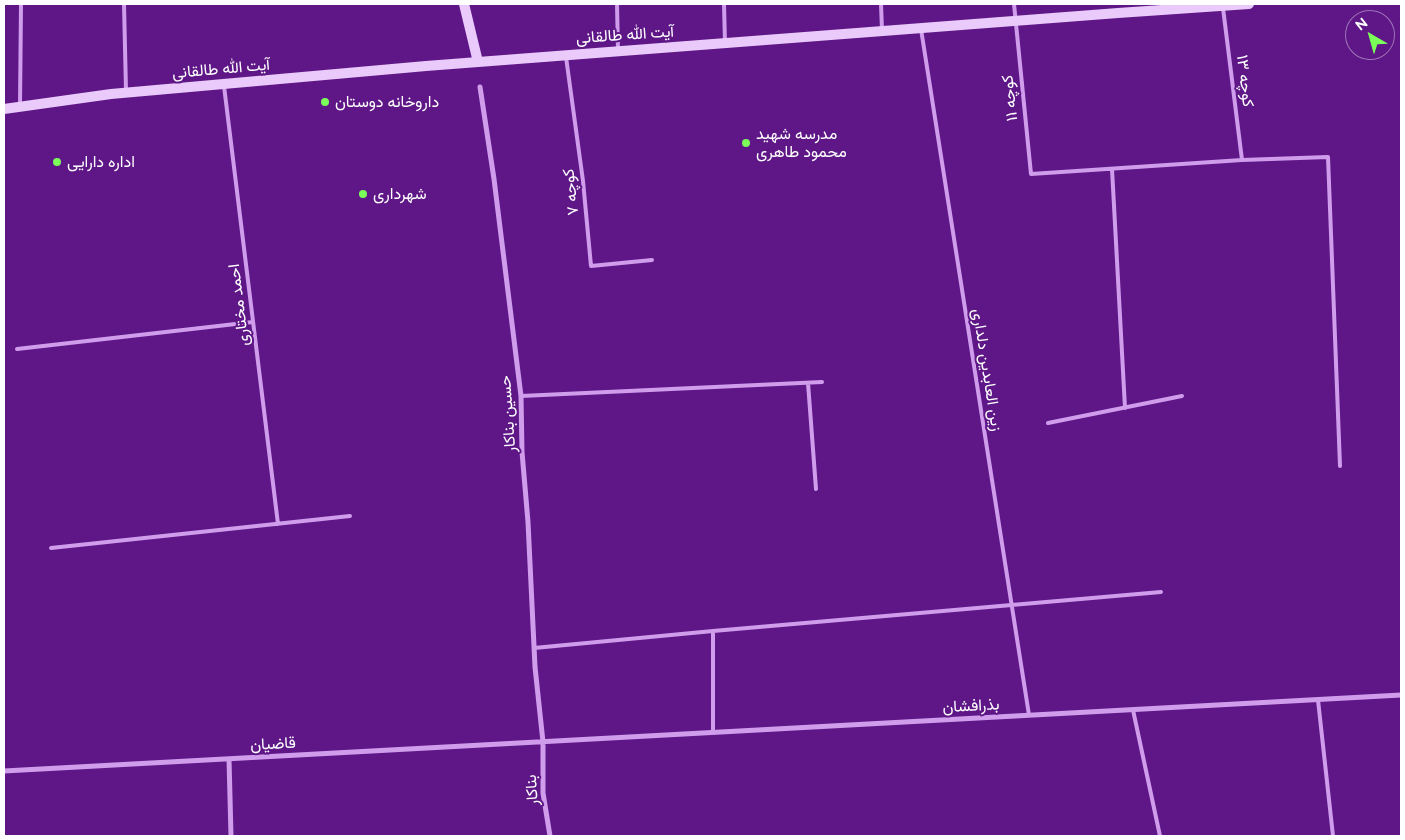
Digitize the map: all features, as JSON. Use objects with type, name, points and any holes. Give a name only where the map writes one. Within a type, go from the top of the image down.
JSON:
[{"type":"main road","points":[[464,4],[478,62]]},
{"type":"main road","name":"آیت الله طالقانی","points":[[4,109],[126,93],[478,62],[882,30],[1249,4]]},
{"type":"street","name":"حسین بناکار","points":[[480,87],[494,179],[521,396],[522,452],[528,522],[535,666],[543,742]]},
{"type":"street","name":"بذرافشان","points":[[543,742],[1401,695]]},
{"type":"street","name":"قاضیان","points":[[4,771],[543,742]]},
{"type":"street","name":"بناکار","points":[[543,742],[543,793],[550,836]]},
{"type":"street","points":[[229,759],[231,836]]},
{"type":"lane","points":[[20,107],[21,4]]},
{"type":"lane","points":[[124,4],[126,93]]},
{"type":"lane","points":[[617,4],[618,51]]},
{"type":"lane","points":[[724,4],[724,42]]},
{"type":"lane","points":[[881,4],[882,30]]},
{"type":"lane","name":"کوچه ۱۱","points":[[1014,4],[1031,174],[1112,169]]},
{"type":"lane","name":"کوچه ۱۳","points":[[1223,6],[1242,160]]},
{"type":"lane","name":"زین العابدین دلداری","points":[[921,28],[1029,716]]},
{"type":"lane","name":"کوچه ۷","points":[[565,55],[583,182],[591,266],[652,260]]},
{"type":"lane","name":"احمد مختاری","points":[[224,84],[278,524]]},
{"type":"lane","points":[[1125,408],[1112,169],[1242,160],[1328,157],[1340,466]]},
{"type":"lane","points":[[17,349],[253,322]]},
{"type":"lane","points":[[521,396],[822,382]]},
{"type":"lane","points":[[808,383],[816,489]]},
{"type":"lane","points":[[1048,423],[1182,396]]},
{"type":"lane","points":[[51,548],[350,516]]},
{"type":"lane","points":[[534,648],[1161,592]]},
{"type":"lane","points":[[713,631],[713,732]]},
{"type":"lane","points":[[1318,700],[1332,836]]},
{"type":"lane","points":[[1133,710],[1160,836]]},
{"type":"place","name":"داروخانه دوستان","points":[[325,102]]},
{"type":"place","name":"مدرسه شهید محمود طاهری","points":[[746,143]]},
{"type":"place","name":"اداره دارایی","points":[[57,162]]},
{"type":"place","name":"شهرداری","points":[[363,194]]}]
